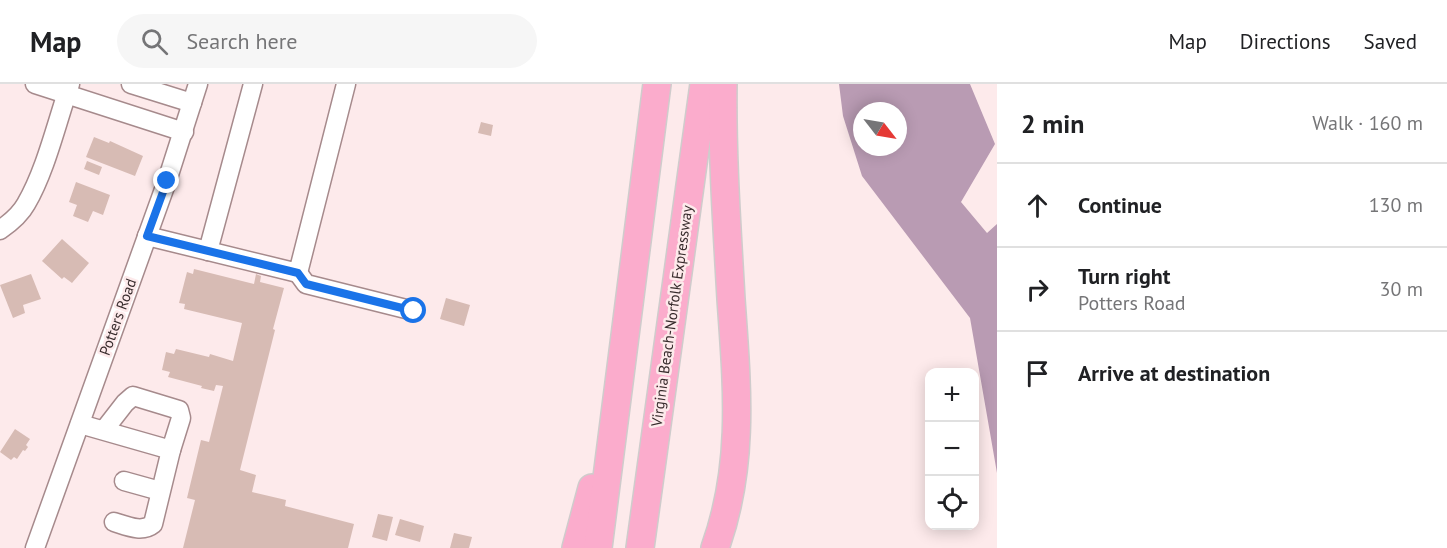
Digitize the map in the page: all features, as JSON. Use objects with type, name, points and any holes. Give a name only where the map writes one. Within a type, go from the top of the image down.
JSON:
[{"type":"highway","points":[[598,548],[657,84]]},
{"type":"highway","name":"Virginia Beach-Norfolk Expressway","points":[[640,548],[704,84]]},
{"type":"highway","points":[[715,548],[731,492],[737,439],[737,393],[722,138],[723,84]]},
{"type":"highway","points":[[576,548],[617,400]]},
{"type":"street","points":[[35,84],[68,89],[184,132]]},
{"type":"street","points":[[130,84],[192,103]]},
{"type":"street","name":"Potters Road","points":[[35,548],[184,132],[198,84]]},
{"type":"street","points":[[208,251],[253,84]]},
{"type":"street","points":[[298,273],[346,84]]},
{"type":"street","points":[[0,231],[26,205],[38,178],[68,89]]},
{"type":"street","points":[[147,236],[298,273],[306,284],[414,311]]},
{"type":"street","points":[[104,430],[124,403],[133,396],[179,410],[181,418],[153,524],[148,528],[137,528],[114,522]]},
{"type":"street","points":[[80,424],[171,450]]},
{"type":"street","points":[[124,481],[160,491]]},
{"type":"shaded area","points":[[839,84],[970,84],[995,144],[961,202],[987,233],[997,224],[997,473],[970,318],[862,176],[856,156],[907,156],[907,102],[853,102],[853,148],[843,116]]},
{"type":"building","points":[[481,122],[493,125],[491,136],[478,133]]},
{"type":"building","points":[[94,137],[109,143],[110,141],[143,156],[135,176],[86,157]]},
{"type":"building","points":[[87,161],[102,167],[99,175],[84,169]]},
{"type":"building","points":[[76,182],[110,195],[103,215],[93,211],[88,222],[73,216],[77,205],[69,202]]},
{"type":"building","points":[[62,239],[89,263],[72,283],[64,277],[62,279],[42,261]]},
{"type":"building","points":[[194,269],[254,284],[256,274],[261,276],[260,282],[284,288],[240,470],[256,475],[252,492],[286,500],[285,506],[354,524],[348,548],[183,548],[195,500],[187,498],[201,440],[209,442],[223,386],[216,385],[214,391],[168,377],[170,372],[162,370],[166,352],[174,354],[176,349],[209,357],[210,354],[233,361],[242,323],[184,309],[185,304],[179,303],[187,272],[193,274]]},
{"type":"building","points":[[31,274],[41,299],[23,305],[25,313],[13,318],[0,285]]},
{"type":"building","points":[[446,298],[470,305],[464,326],[440,319]]},
{"type":"building","points":[[15,429],[30,439],[25,451],[23,450],[17,459],[14,457],[11,460],[0,452]]},
{"type":"building","points":[[378,514],[393,517],[387,541],[372,537]]},
{"type":"building","points":[[400,519],[424,526],[420,542],[395,535]]},
{"type":"building","points":[[454,533],[472,537],[469,548],[450,548]]},
{"type":"route","points":[[167,181],[147,236],[298,273],[306,284],[414,311]]}]
